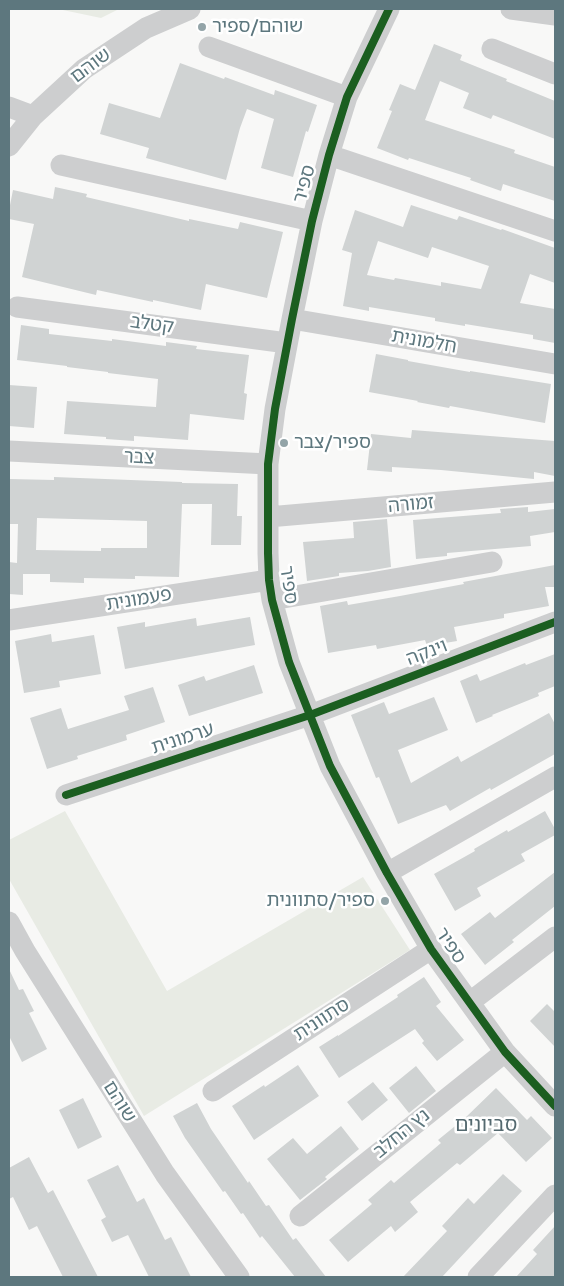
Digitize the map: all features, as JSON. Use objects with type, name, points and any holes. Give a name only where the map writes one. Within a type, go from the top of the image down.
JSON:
[{"type":"street","name":"שוהם","points":[[9,146],[33,116],[84,69],[146,28],[190,9]]},
{"type":"street","name":"ספיר","points":[[389,9],[347,97],[329,155],[312,221],[287,343],[275,409],[268,464],[270,590],[289,662],[330,766],[387,873],[431,948],[504,1052],[555,1106]]},
{"type":"street","points":[[512,9],[555,15]]},
{"type":"street","points":[[209,47],[347,97]]},
{"type":"street","points":[[492,49],[555,74]]},
{"type":"street","points":[[9,107],[33,116]]},
{"type":"street","points":[[329,155],[555,231]]},
{"type":"street","points":[[61,165],[312,221]]},
{"type":"street","name":"קטלב","points":[[17,307],[287,343]]},
{"type":"street","name":"חלמונית","points":[[292,319],[555,364]]},
{"type":"street","name":"צבר","points":[[9,452],[268,464]]},
{"type":"street","name":"זמורה","points":[[268,517],[555,492]]},
{"type":"street","name":"פעמונית","points":[[9,620],[492,562]]},
{"type":"street","name":"וינקה","points":[[310,715],[555,622]]},
{"type":"street","name":"ערמונית","points":[[66,795],[310,715]]},
{"type":"street","points":[[387,873],[555,777]]},
{"type":"street","name":"שוהם","points":[[9,922],[24,951],[165,1174],[239,1277]]},
{"type":"street","points":[[470,1002],[555,937]]},
{"type":"street","name":"סתוונית","points":[[213,1091],[431,948]]},
{"type":"street","name":"נץ החלב","points":[[300,1216],[504,1052]]},
{"type":"street","points":[[478,1277],[555,1195]]},
{"type":"shaded area","points":[[58,9],[119,9],[101,18]]},
{"type":"shaded area","points":[[65,811],[167,991],[363,877],[410,950],[144,1116],[9,879],[9,840]]},
{"type":"building","points":[[434,44],[462,55],[460,60],[555,101],[555,139],[493,115],[491,119],[463,108],[469,93],[440,81],[425,120],[515,150],[514,153],[555,167],[555,201],[503,184],[501,191],[470,180],[471,178],[409,158],[408,160],[377,148],[392,111],[389,110],[400,84],[415,90]]},
{"type":"building","points":[[180,63],[274,95],[275,90],[317,105],[308,132],[306,131],[293,177],[261,168],[274,119],[247,109],[226,180],[146,158],[149,148],[100,134],[109,103],[160,118]]},
{"type":"building","points":[[55,187],[87,194],[86,197],[189,221],[189,219],[238,229],[240,222],[283,232],[267,298],[206,284],[201,310],[97,290],[96,295],[22,277],[34,224],[9,219],[13,190],[53,199]]},
{"type":"building","points":[[411,205],[457,220],[459,216],[555,248],[555,283],[530,274],[520,303],[555,309],[555,343],[533,339],[533,335],[435,321],[435,318],[369,307],[369,311],[343,306],[352,253],[342,250],[355,210],[403,227]],"holes":[[[378,241],[428,258],[432,247],[489,266],[481,289],[441,282],[441,286],[367,275]]]},
{"type":"building","points":[[21,325],[49,329],[49,334],[166,346],[166,342],[197,346],[196,349],[249,355],[244,393],[247,394],[244,420],[190,414],[188,440],[134,436],[134,441],[64,434],[67,401],[156,407],[158,379],[17,360]]},
{"type":"building","points":[[376,354],[470,372],[551,384],[545,423],[450,406],[449,408],[369,392]]},
{"type":"building","points":[[9,385],[37,387],[34,428],[9,426]]},
{"type":"building","points":[[412,430],[555,441],[555,476],[534,472],[534,479],[392,467],[392,472],[367,470],[371,434],[411,438]]},
{"type":"building","points":[[54,477],[238,484],[237,516],[242,516],[241,545],[211,545],[212,504],[182,504],[179,577],[135,576],[135,579],[84,578],[84,583],[50,582],[50,574],[23,574],[23,595],[9,594],[9,562],[17,563],[18,524],[9,524],[9,479],[54,480]],"holes":[[[37,518],[147,521],[147,548],[101,548],[101,551],[36,550]]]},
{"type":"building","points":[[528,507],[528,512],[555,509],[555,532],[530,536],[531,546],[447,553],[447,556],[416,559],[413,520],[501,513],[500,509]]},
{"type":"building","points":[[387,519],[391,567],[339,573],[339,576],[307,581],[303,542],[354,538],[353,522]]},
{"type":"building","points":[[555,565],[555,587],[545,587],[549,606],[504,614],[504,618],[454,627],[457,641],[427,646],[425,640],[377,649],[376,645],[328,653],[320,606],[347,601],[348,605],[400,596]]},
{"type":"building","points":[[250,617],[255,645],[125,669],[117,627],[145,622],[145,627],[196,618],[197,626]]},
{"type":"building","points":[[51,634],[52,642],[94,635],[101,674],[59,681],[60,687],[24,693],[15,641]]},
{"type":"building","points":[[555,654],[555,686],[538,693],[539,696],[476,723],[460,681],[477,674],[480,681],[525,663],[526,665]]},
{"type":"building","points":[[254,665],[263,693],[189,716],[178,685],[204,676],[206,681]]},
{"type":"building","points":[[153,687],[165,722],[126,735],[127,740],[77,756],[78,759],[47,769],[30,718],[61,708],[68,729],[129,710],[124,696]]},
{"type":"building","points":[[434,697],[448,730],[398,750],[411,783],[458,756],[461,762],[549,713],[555,724],[555,754],[450,811],[446,805],[398,824],[379,777],[376,778],[351,715],[384,702],[389,714]]},
{"type":"building","points":[[545,811],[555,829],[555,835],[521,854],[525,861],[477,888],[481,896],[455,911],[434,874],[507,830],[508,832]]},
{"type":"building","points":[[555,872],[555,906],[512,940],[514,942],[485,965],[461,934],[490,912],[495,918]]},
{"type":"building","points":[[9,969],[19,990],[23,989],[34,1011],[29,1013],[47,1049],[22,1062],[9,1036]]},
{"type":"building","points":[[424,977],[441,1002],[436,1006],[464,1040],[437,1061],[422,1043],[424,1041],[415,1029],[339,1078],[319,1047],[398,997],[397,995]]},
{"type":"building","points":[[547,1004],[555,1012],[555,1047],[530,1021]]},
{"type":"building","points":[[298,1065],[319,1096],[254,1140],[232,1106]]},
{"type":"building","points":[[416,1066],[436,1091],[409,1113],[389,1088]]},
{"type":"building","points":[[373,1082],[388,1100],[362,1121],[347,1102]]},
{"type":"building","points":[[496,1088],[527,1120],[531,1116],[552,1138],[526,1162],[498,1133],[460,1165],[457,1163],[410,1202],[418,1212],[395,1232],[391,1226],[348,1262],[329,1240],[372,1204],[368,1200],[391,1180],[394,1183],[441,1143],[438,1140],[465,1118]]},
{"type":"building","points":[[83,1098],[102,1137],[78,1149],[59,1110]]},
{"type":"building","points":[[197,1103],[211,1129],[248,1183],[249,1181],[266,1206],[269,1205],[293,1240],[296,1238],[326,1277],[295,1277],[262,1236],[260,1238],[225,1191],[223,1192],[185,1138],[173,1116]]},
{"type":"building","points":[[341,1126],[359,1149],[325,1177],[327,1179],[300,1200],[267,1159],[293,1138],[307,1154]]},
{"type":"building","points":[[29,1157],[48,1193],[53,1190],[98,1277],[63,1277],[37,1226],[29,1230],[13,1197],[9,1199],[9,1168]]},
{"type":"building","points":[[118,1165],[137,1202],[144,1198],[165,1240],[171,1237],[191,1277],[149,1277],[128,1235],[112,1242],[101,1220],[106,1217],[87,1180]]},
{"type":"building","points":[[503,1174],[522,1191],[442,1277],[403,1277],[447,1231],[442,1226],[468,1198],[474,1204]]},
{"type":"building","points":[[555,1226],[555,1277],[516,1277],[537,1254],[533,1250]]},
{"type":"cycle path","points":[[389,9],[347,97],[329,155],[312,221],[292,319],[275,409],[268,464],[268,553],[272,600],[289,662],[330,766],[387,873],[431,949],[505,1052],[555,1106]]},
{"type":"cycle path","points":[[66,795],[310,715],[555,622]]},
{"type":"place","name":"שוהם/ספיר","points":[[202,27]]},
{"type":"place","name":"ספיר/צבר","points":[[284,443]]},
{"type":"place","name":"ספיר/סתוונית","points":[[385,901]]},
{"type":"district","name":"סביונים","points":[[486,1126]]}]
